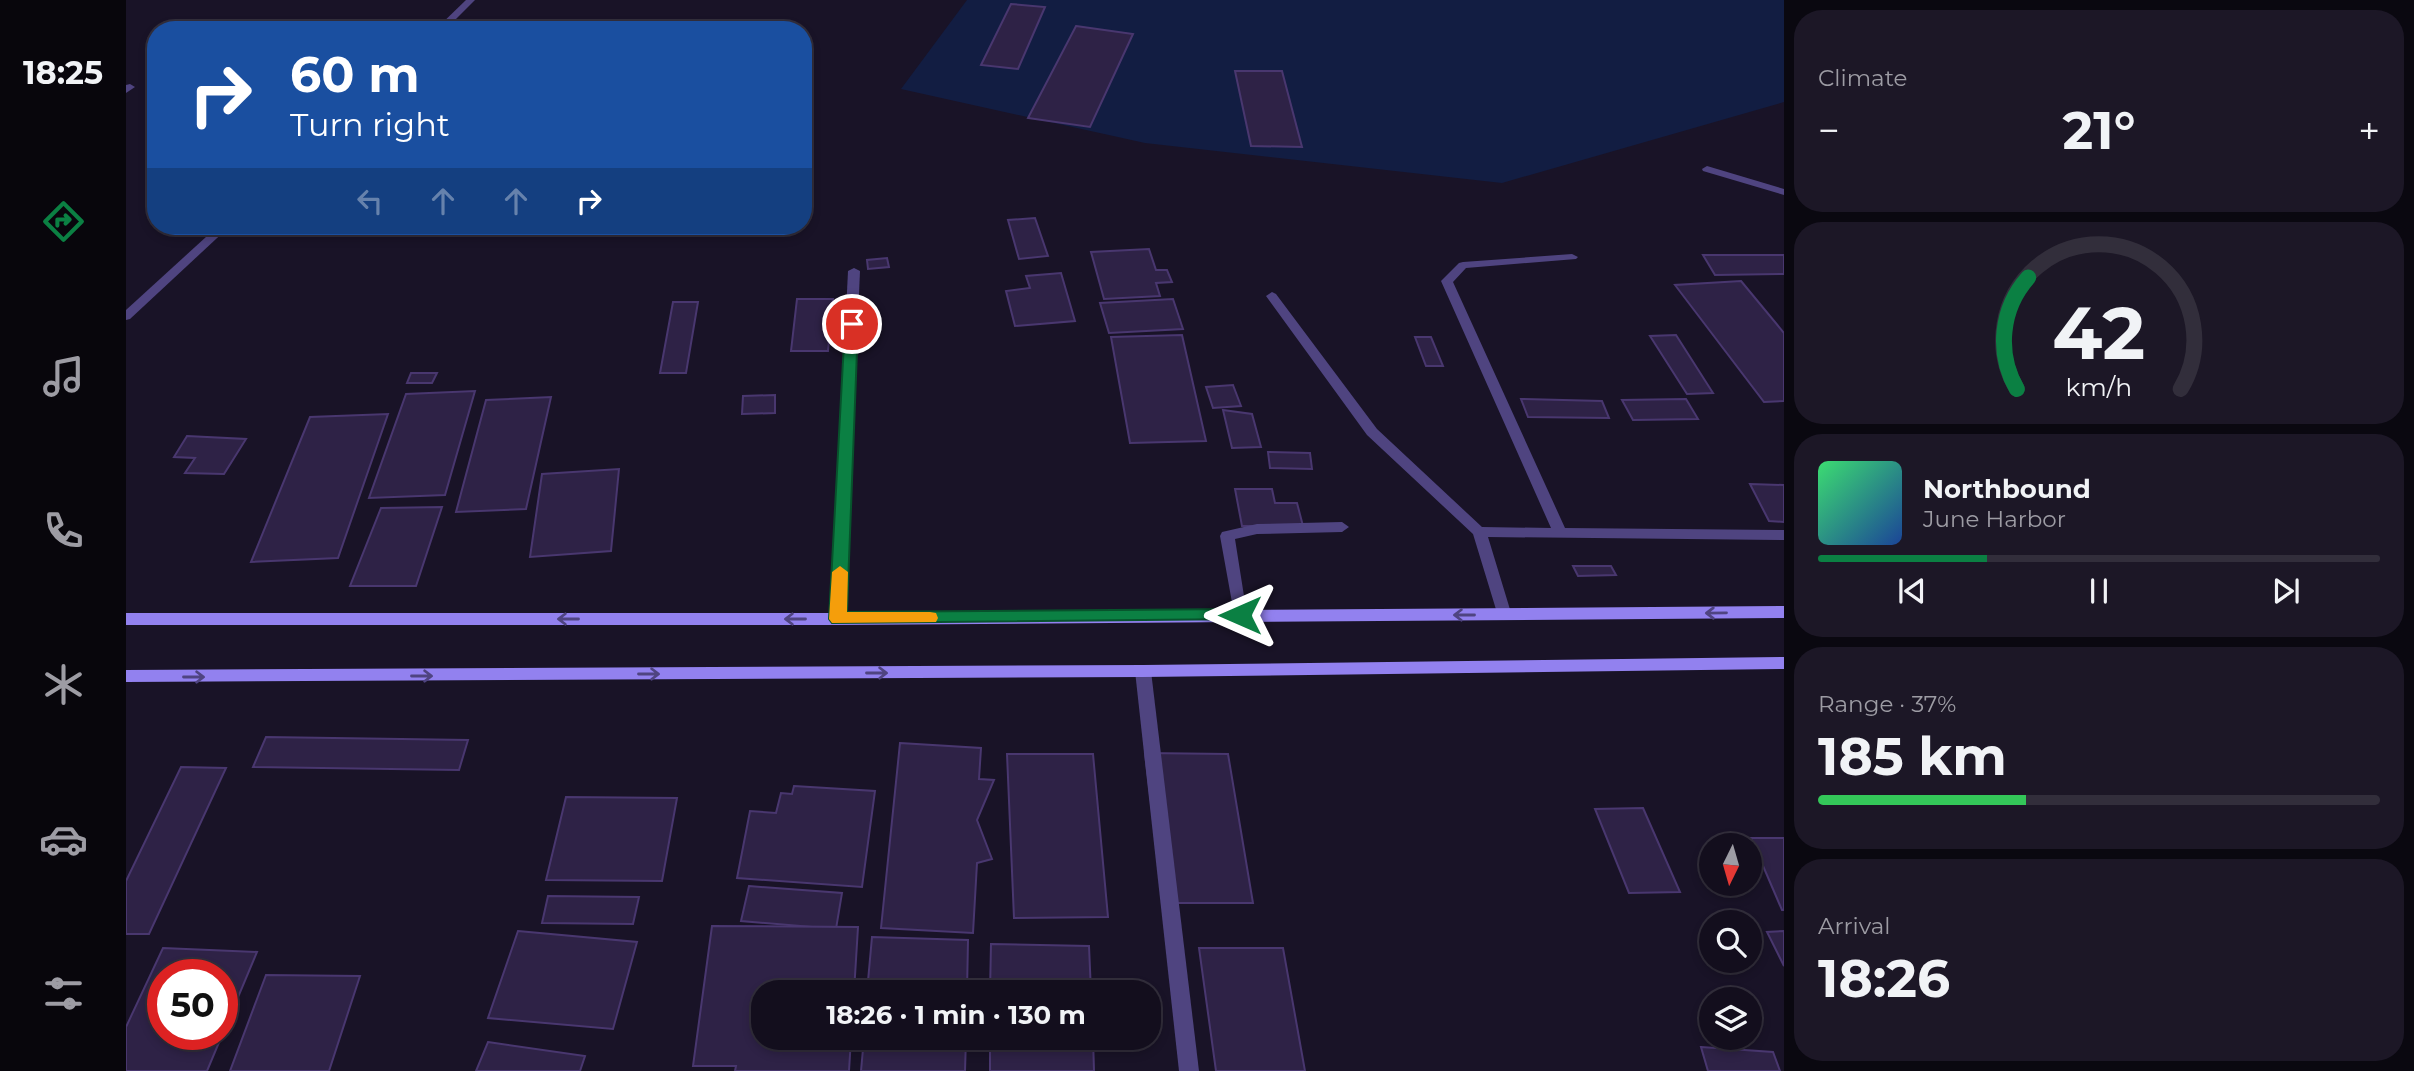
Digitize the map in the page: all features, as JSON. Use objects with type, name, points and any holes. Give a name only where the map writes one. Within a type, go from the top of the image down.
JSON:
[{"type":"main road","points":[[126,619],[838,619],[1784,612]]},
{"type":"main road","points":[[126,676],[1143,671],[1784,663]]},
{"type":"street","points":[[449,21],[471,0]]},
{"type":"street","points":[[1707,169],[1784,192]]},
{"type":"street","points":[[126,316],[214,235]]},
{"type":"street","points":[[1560,532],[1447,281],[1463,265],[1572,257]]},
{"type":"street","points":[[838,619],[854,271]]},
{"type":"street","points":[[1272,296],[1372,432],[1479,532],[1505,616]]},
{"type":"street","points":[[1240,615],[1227,536],[1257,529],[1342,527]]},
{"type":"street","points":[[1479,532],[1784,535]]},
{"type":"street","points":[[1143,671],[1189,1071]]},
{"type":"water","points":[[967,0],[1784,0],[1784,102],[1502,183],[1145,143],[901,89]]},
{"type":"building","points":[[1011,4],[1045,7],[1018,69],[981,65]]},
{"type":"building","points":[[1076,26],[1133,34],[1090,127],[1028,118]]},
{"type":"building","points":[[1235,71],[1282,71],[1302,147],[1251,146]]},
{"type":"building","points":[[1035,218],[1048,256],[1019,259],[1008,220]]},
{"type":"building","points":[[1149,249],[1156,270],[1167,270],[1172,282],[1156,283],[1160,296],[1104,299],[1091,252]]},
{"type":"building","points":[[1703,255],[1784,255],[1784,274],[1715,275]]},
{"type":"building","points":[[887,258],[889,267],[868,269],[867,260]]},
{"type":"building","points":[[1061,273],[1075,321],[1015,326],[1006,291],[1030,288],[1026,276]]},
{"type":"building","points":[[1741,281],[1784,333],[1784,401],[1764,402],[1675,285]]},
{"type":"building","points":[[797,299],[833,299],[828,351],[791,351]]},
{"type":"building","points":[[1173,299],[1183,329],[1109,333],[1100,303]]},
{"type":"building","points":[[673,302],[698,302],[686,373],[660,373]]},
{"type":"building","points":[[1182,335],[1206,441],[1130,443],[1111,337]]},
{"type":"building","points":[[1676,335],[1713,393],[1687,394],[1650,336]]},
{"type":"building","points":[[1415,337],[1431,337],[1443,366],[1426,366]]},
{"type":"building","points":[[411,373],[437,373],[432,383],[407,383]]},
{"type":"building","points":[[1233,385],[1241,406],[1213,408],[1206,387]]},
{"type":"building","points":[[475,391],[445,495],[369,498],[406,394]]},
{"type":"building","points":[[775,395],[775,413],[742,414],[743,396]]},
{"type":"building","points":[[551,397],[526,509],[456,512],[486,400]]},
{"type":"building","points":[[1521,399],[1602,401],[1609,418],[1528,417]]},
{"type":"building","points":[[1686,399],[1698,419],[1633,420],[1622,400]]},
{"type":"building","points":[[1223,410],[1252,414],[1261,447],[1232,448]]},
{"type":"building","points":[[388,414],[338,558],[251,562],[310,417]]},
{"type":"building","points":[[187,436],[246,439],[224,474],[185,473],[195,458],[174,457]]},
{"type":"building","points":[[1268,452],[1310,453],[1312,469],[1270,468]]},
{"type":"building","points":[[619,469],[611,551],[530,557],[542,474]]},
{"type":"building","points":[[1750,484],[1784,485],[1784,522],[1769,521]]},
{"type":"building","points":[[1235,489],[1272,489],[1275,503],[1297,503],[1303,526],[1242,526]]},
{"type":"building","points":[[442,507],[416,586],[350,586],[381,508]]},
{"type":"building","points":[[1573,566],[1611,566],[1616,575],[1578,576]]},
{"type":"building","points":[[266,737],[468,740],[459,770],[253,767]]},
{"type":"building","points":[[900,743],[981,748],[979,779],[994,780],[977,820],[992,859],[977,863],[973,933],[881,928]]},
{"type":"building","points":[[1145,753],[1228,754],[1253,903],[1163,903]]},
{"type":"building","points":[[1007,754],[1093,754],[1108,917],[1014,918]]},
{"type":"building","points":[[181,767],[226,768],[149,934],[126,934],[126,881]]},
{"type":"building","points":[[794,786],[875,791],[862,887],[737,878],[750,811],[776,813],[781,793],[792,794]]},
{"type":"building","points":[[566,797],[677,798],[662,881],[546,880]]},
{"type":"building","points":[[1643,808],[1680,892],[1629,893],[1595,809]]},
{"type":"building","points":[[1762,838],[1784,838],[1782,910],[1762,864]]},
{"type":"building","points":[[749,886],[842,893],[836,929],[741,921]]},
{"type":"building","points":[[548,896],[639,897],[633,924],[542,923]]},
{"type":"building","points":[[712,926],[858,927],[855,980],[751,980],[751,1050],[850,1050],[849,1071],[735,1071],[736,1066],[693,1066]]},
{"type":"building","points":[[518,931],[637,942],[613,1029],[488,1018]]},
{"type":"building","points":[[1784,931],[1784,966],[1767,932]]},
{"type":"building","points":[[872,937],[968,940],[967,980],[868,980]]},
{"type":"building","points":[[991,944],[1089,946],[1090,980],[990,980]]},
{"type":"building","points":[[163,948],[257,952],[238,997],[238,959],[158,959]]},
{"type":"building","points":[[1199,948],[1283,948],[1305,1071],[1216,1071]]},
{"type":"building","points":[[266,975],[360,976],[329,1071],[230,1071]]},
{"type":"building","points":[[147,982],[147,1050],[216,1050],[207,1071],[126,1071],[126,1027]]},
{"type":"building","points":[[488,1042],[585,1056],[580,1071],[476,1071]]},
{"type":"building","points":[[863,1050],[966,1050],[965,1071],[861,1071]]},
{"type":"building","points":[[990,1050],[1093,1050],[1094,1071],[990,1071]]},
{"type":"building","points":[[1702,1050],[1773,1052],[1780,1071],[1708,1071]]},
{"type":"slow traffic","points":[[840,572],[838,619],[930,618]]},
{"type":"route","points":[[852,324],[838,619],[1240,615]]}]
